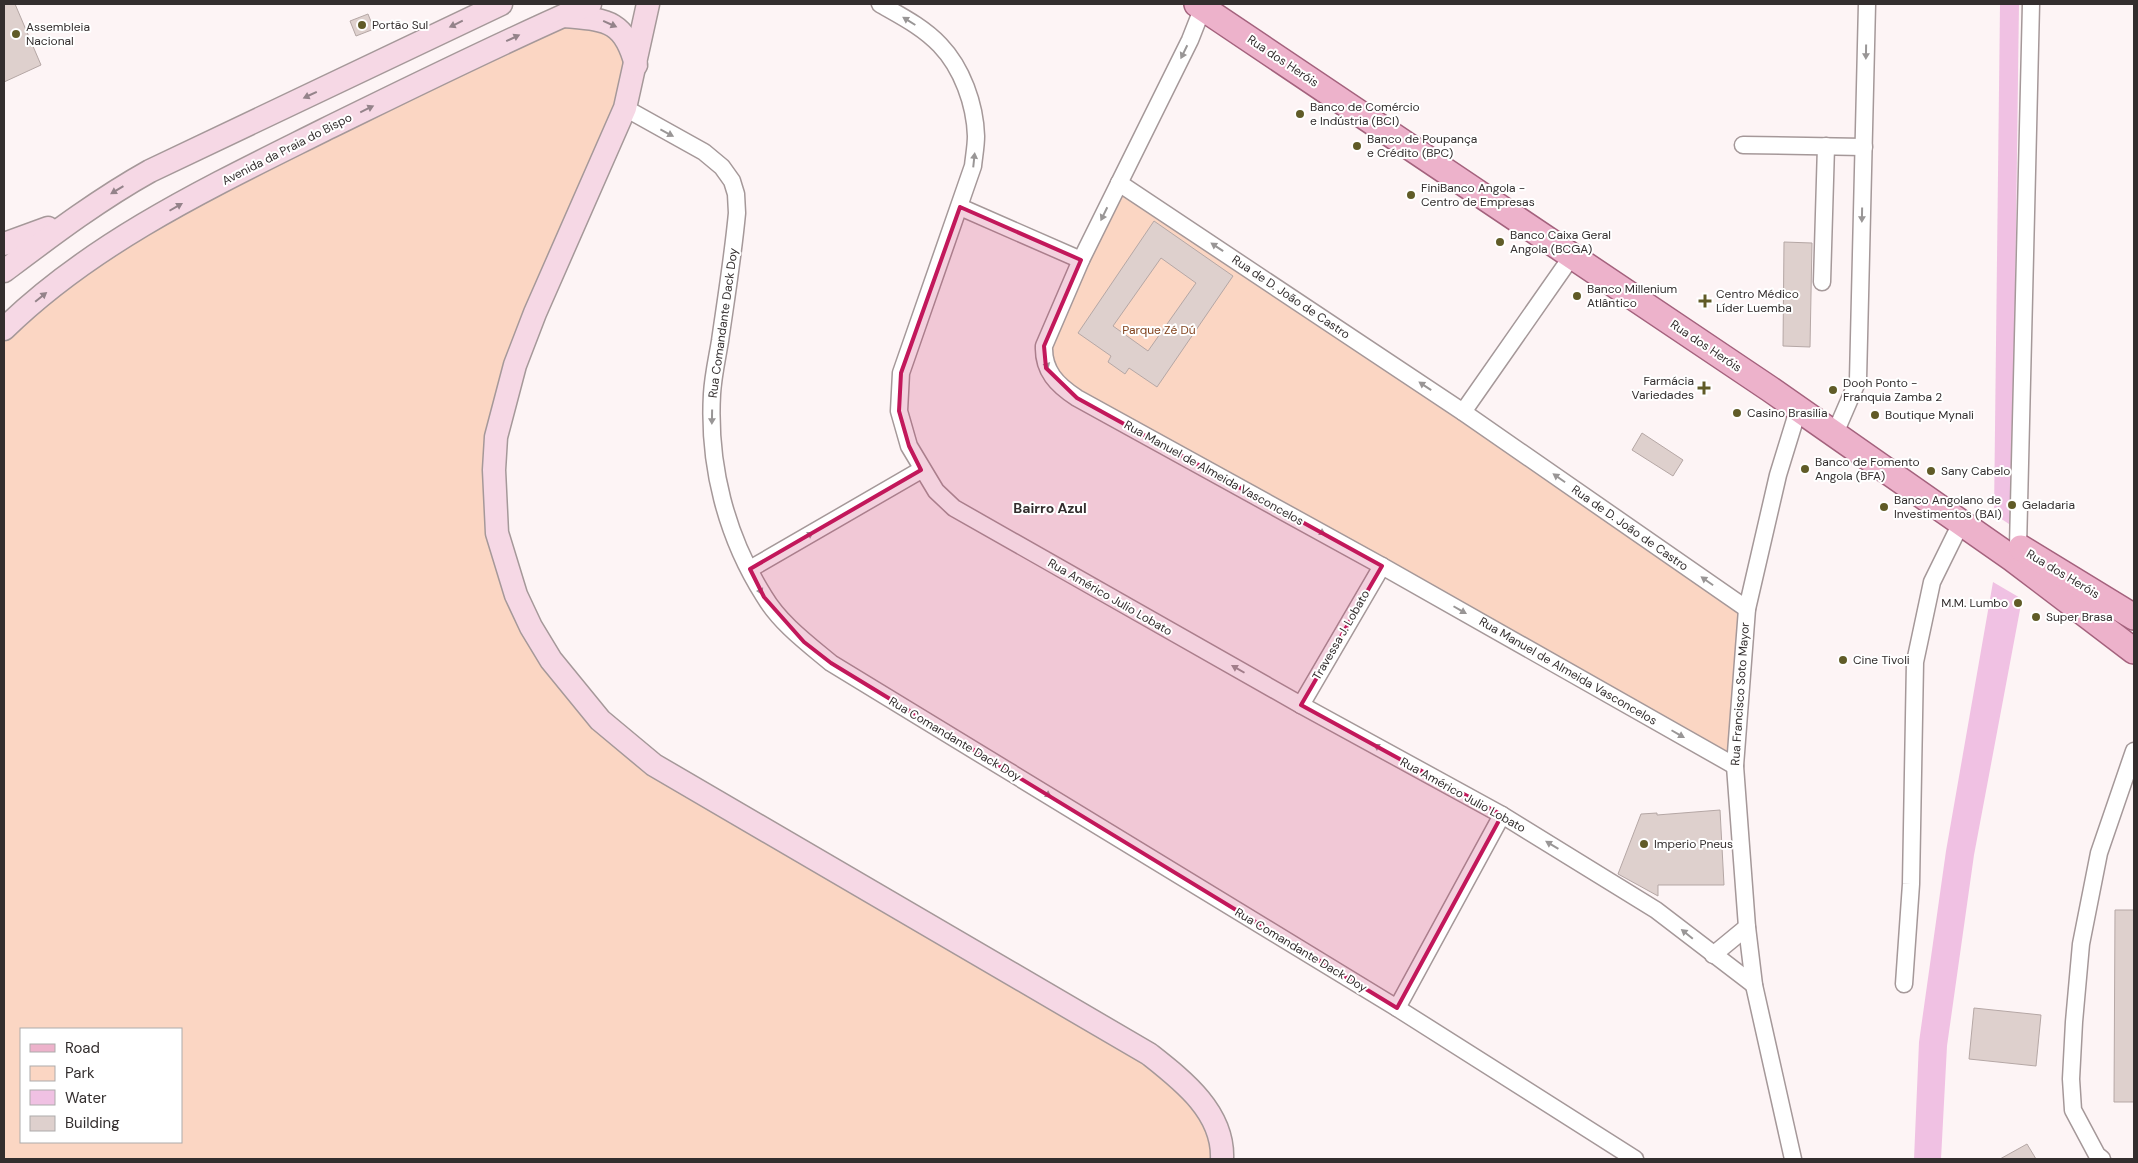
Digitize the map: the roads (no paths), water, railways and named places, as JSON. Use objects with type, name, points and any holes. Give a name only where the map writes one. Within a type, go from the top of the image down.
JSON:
[{"type":"main road","name":"Rua dos Heróis","points":[[1207,5],[1572,256],[1770,389],[1961,523],[2015,553],[2131,626]]},
{"type":"main road","name":"Rua dos Heróis","points":[[1207,5],[1839,424],[2015,553],[2134,651]]},
{"type":"street","points":[[4,271],[79,215],[116,190],[150,171],[501,4]]},
{"type":"street","name":"Avenida da Praia do Bispo","points":[[4,329],[60,281],[104,250],[198,194],[465,60],[590,4]]},
{"type":"street","points":[[648,4],[636,66],[625,108],[535,313],[515,365],[496,437],[495,505],[497,533],[516,595],[531,627],[551,660],[600,720],[654,765],[1149,1054],[1193,1093],[1209,1112],[1216,1125],[1222,1159]]},
{"type":"street","name":"Rua Américo Julio Lobato","points":[[880,4],[914,24],[940,45],[958,72],[970,100],[976,136],[974,166],[901,373],[900,411],[909,446],[936,491],[954,508],[1301,705],[1502,815],[1643,901],[1754,985]]},
{"type":"street","points":[[1839,424],[1858,380],[1867,4]]},
{"type":"street","points":[[2015,553],[2031,4]]},
{"type":"street","name":"Rua Manuel de Almeida Vasconcelos","points":[[1207,5],[1081,260],[1044,346],[1043,356],[1046,368],[1060,387],[1382,566],[1734,766]]},
{"type":"street","points":[[562,16],[596,19],[617,28],[627,41],[636,66]]},
{"type":"street","name":"Rua Comandante Dack Doy","points":[[625,108],[704,152],[722,167],[732,181],[736,194],[737,213],[712,393],[714,459],[725,512],[735,542],[764,597],[782,620],[804,642],[831,663],[1397,1008],[1635,1159]]},
{"type":"street","points":[[1743,145],[1864,147]]},
{"type":"street","points":[[1822,282],[1826,146]]},
{"type":"street","name":"Rua de D. João de Castro","points":[[1119,183],[1463,412],[1747,609]]},
{"type":"street","points":[[960,206],[1081,260]]},
{"type":"street","points":[[4,244],[24,238],[79,215]]},
{"type":"street","points":[[1463,412],[1572,256]]},
{"type":"street","name":"Rua Francisco Soto Mayor","points":[[1793,1159],[1754,985],[1747,926],[1734,766],[1747,609],[1778,475],[1798,410]]},
{"type":"street","points":[[750,569],[922,470]]},
{"type":"street","points":[[1904,984],[1911,874],[1915,662],[1932,582],[1961,523]]},
{"type":"street","name":"Travessa J. Lobato","points":[[1301,705],[1382,566]]},
{"type":"street","points":[[2102,1159],[2097,1155],[2073,1110],[2074,1022],[2081,944],[2098,853],[2134,752]]},
{"type":"street","points":[[1397,1008],[1502,815]]},
{"type":"street","points":[[1713,955],[1747,926]]},
{"type":"water","points":[[2000,4],[2019,4],[2012,526],[1994,514]]},
{"type":"water","points":[[1993,582],[2022,599],[1974,855],[1947,1046],[1941,1159],[1914,1159],[1919,1042],[1946,851]]},
{"type":"place","name":"Portão Sul","points":[[362,25]]},
{"type":"place","name":"Assembleia Nacional","points":[[16,34]]},
{"type":"place","name":"Banco de Comércio e Indústria (BCI)","points":[[1300,114]]},
{"type":"place","name":"Banco de Poupança e Crédito (BPC)","points":[[1357,146]]},
{"type":"place","name":"FiniBanco Angola - Centro de Empresas","points":[[1411,195]]},
{"type":"place","name":"Banco Caixa Geral Angola (BCGA)","points":[[1500,242]]},
{"type":"place","name":"Banco Millenium Atlântico","points":[[1577,296]]},
{"type":"place","name":"Centro Médico Líder Luemba","points":[[1705,301]]},
{"type":"place","name":"Farmácia Variedades","points":[[1704,388]]},
{"type":"place","name":"Dooh Ponto - Franquia Zamba 2","points":[[1833,390]]},
{"type":"place","name":"Casino Brasilia","points":[[1737,413]]},
{"type":"place","name":"Boutique Mynali","points":[[1875,415]]},
{"type":"place","name":"Banco de Fomento Angola (BFA)","points":[[1805,469]]},
{"type":"place","name":"Sany Cabelo","points":[[1931,471]]},
{"type":"place","name":"Geladaria","points":[[2012,505]]},
{"type":"place","name":"Banco Angolano de Investimentos (BAI)","points":[[1884,507]]},
{"type":"place","name":"M.M. Lumbo","points":[[2018,603]]},
{"type":"place","name":"Super Brasa","points":[[2036,617]]},
{"type":"place","name":"Cine Tivoli","points":[[1843,660]]},
{"type":"place","name":"Imperio Pneus","points":[[1644,844]]},
{"type":"district","name":"Bairro Azul","points":[[1050,508]]},
{"type":"park label","name":"Parque Zé Dú","points":[[1159,330]]}]
